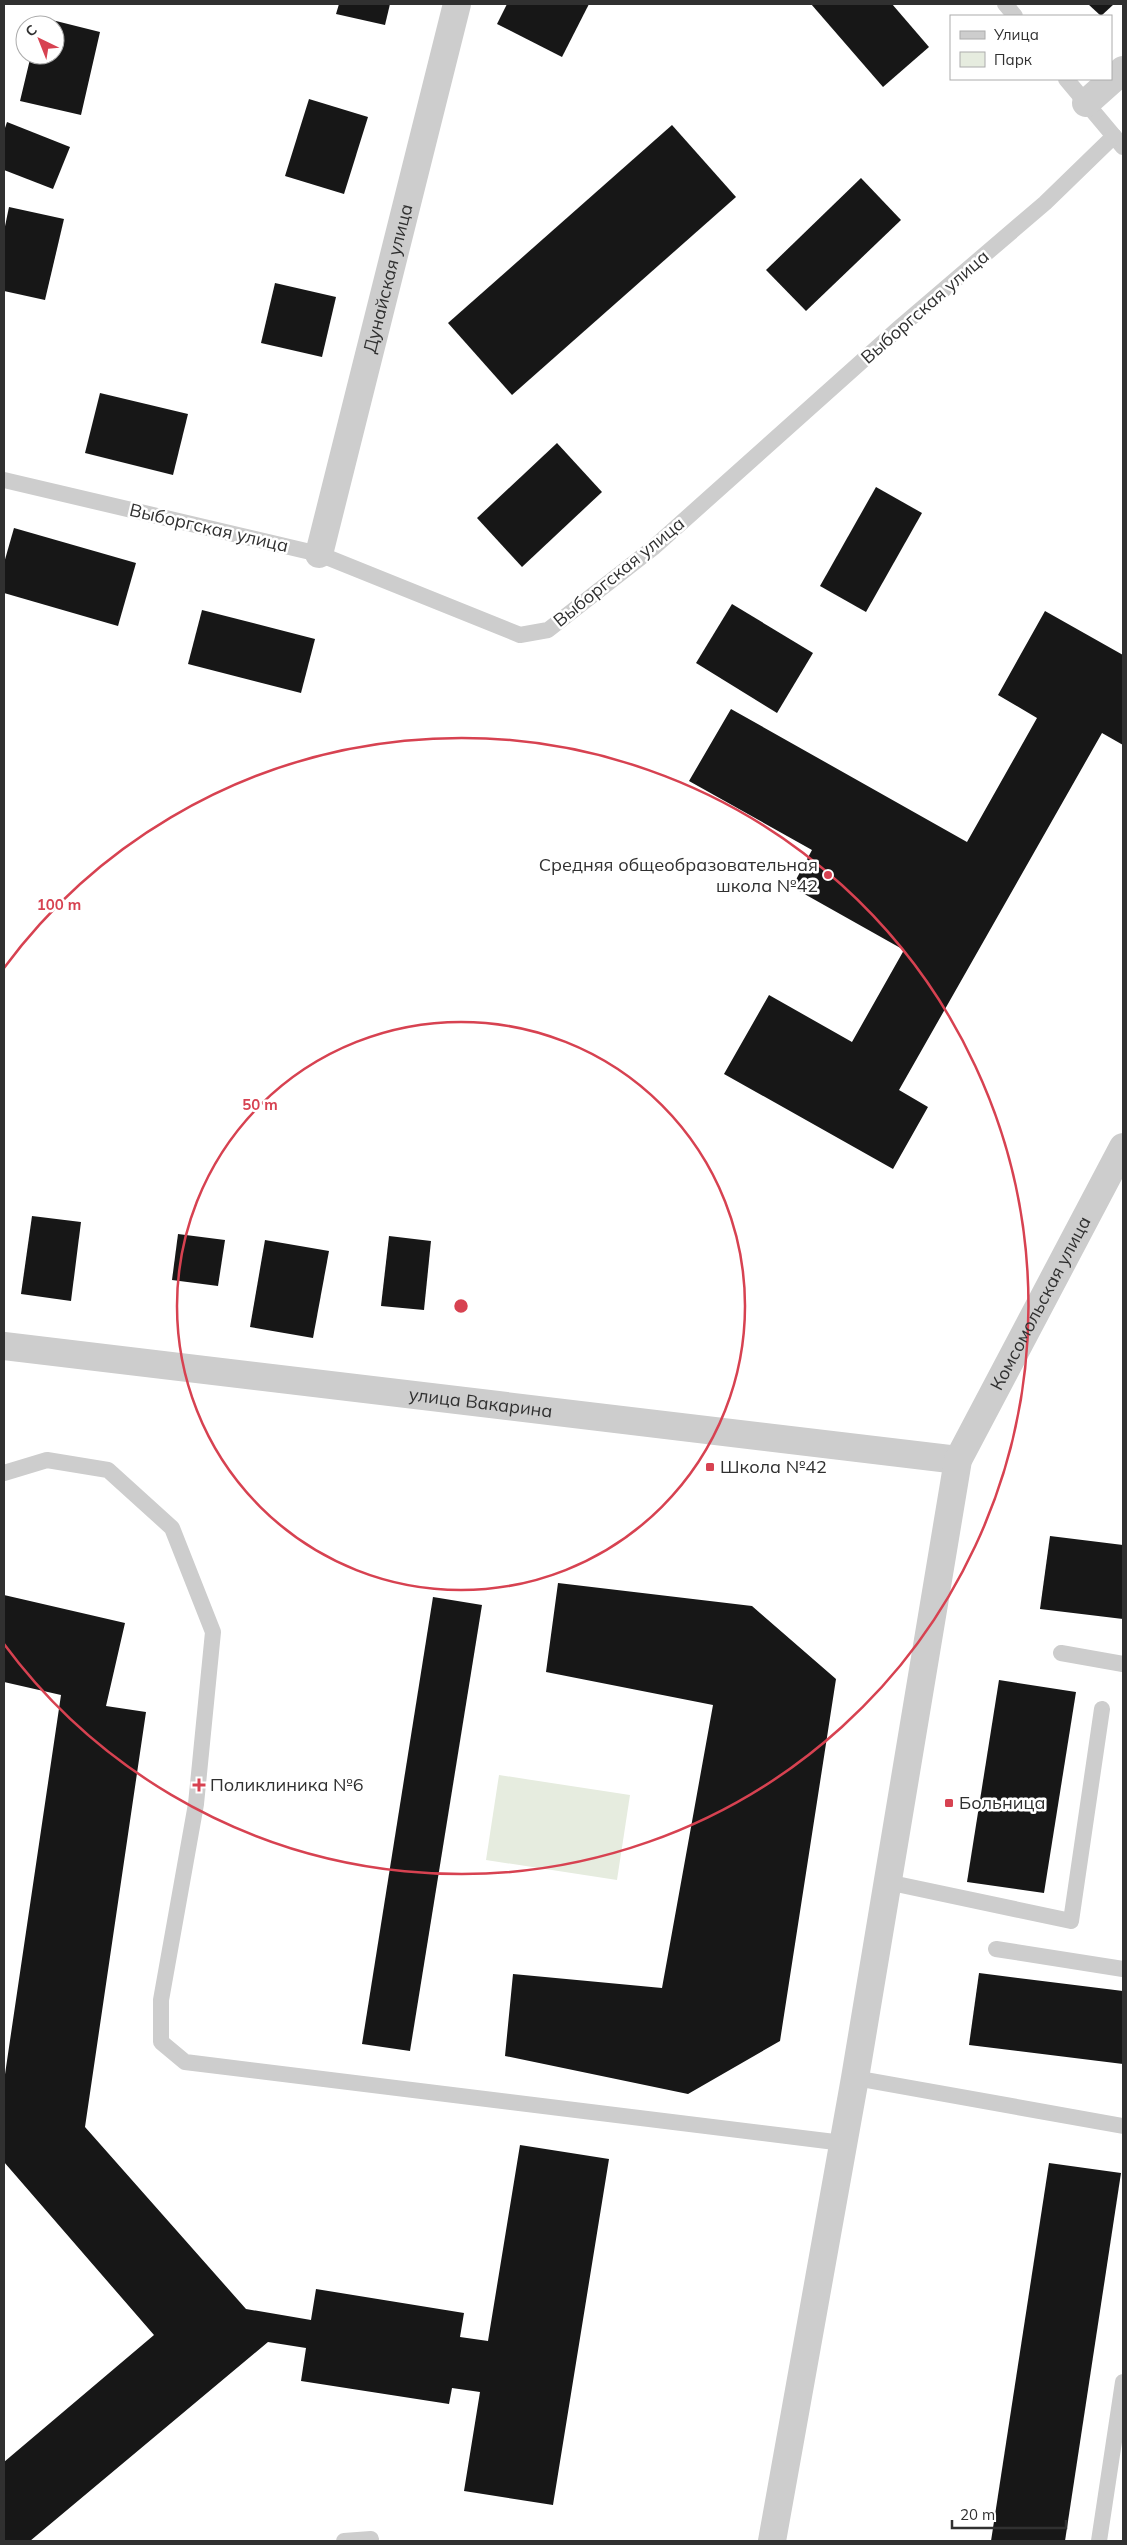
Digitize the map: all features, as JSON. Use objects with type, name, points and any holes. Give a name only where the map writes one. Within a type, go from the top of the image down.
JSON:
[{"type":"street","name":"Дунайская улица","points":[[319,554],[457,4]]},
{"type":"street","points":[[1112,80],[1123,70]]},
{"type":"street","points":[[1086,103],[1112,80]]},
{"type":"street","name":"Комсомольская улица","points":[[772,2541],[855,2078],[958,1460],[1112,1193],[1123,1147]]},
{"type":"street","name":"улица Вакарина","points":[[4,1346],[958,1460]]},
{"type":"lane","points":[[1005,4],[1015,15]]},
{"type":"lane","points":[[1067,80],[1119,141]]},
{"type":"lane","name":"Выборгская улица","points":[[4,480],[319,554],[520,635],[548,630],[653,548],[899,328],[1119,141]]},
{"type":"lane","points":[[4,1473],[47,1460],[108,1470],[172,1528],[213,1632],[196,1804],[160,2000],[161,2042],[185,2062],[843,2143]]},
{"type":"lane","points":[[1061,1653],[1123,1664]]},
{"type":"lane","points":[[887,1882],[1071,1921],[1102,1709]]},
{"type":"lane","points":[[996,1949],[1123,1969]]},
{"type":"lane","points":[[855,2078],[1123,2126]]},
{"type":"lane","points":[[1099,2541],[1123,2382]]},
{"type":"lane","points":[[344,2541],[371,2539]]},
{"type":"green space","points":[[499,1775],[630,1795],[617,1880],[486,1860]]},
{"type":"building","points":[[339,4],[390,4],[385,25],[336,14]]},
{"type":"building","points":[[507,4],[589,4],[562,57],[497,24]]},
{"type":"building","points":[[811,4],[892,4],[929,47],[883,87]]},
{"type":"building","points":[[1088,4],[1114,4],[1102,15]]},
{"type":"building","points":[[65,23],[100,32],[81,115],[20,101],[29,65],[65,65]]},
{"type":"building","points":[[309,99],[368,117],[344,194],[285,176]]},
{"type":"building","points":[[7,122],[70,147],[53,189],[4,170],[4,131]]},
{"type":"building","points":[[672,125],[736,197],[512,395],[448,323]]},
{"type":"building","points":[[861,178],[901,220],[806,311],[766,270]]},
{"type":"building","points":[[9,207],[64,219],[45,300],[4,291],[4,231]]},
{"type":"building","points":[[275,283],[336,297],[322,357],[261,343]]},
{"type":"building","points":[[100,393],[188,414],[173,475],[85,453]]},
{"type":"building","points":[[557,443],[602,492],[522,567],[477,518]]},
{"type":"building","points":[[876,487],[922,513],[866,612],[820,586]]},
{"type":"building","points":[[14,528],[136,563],[118,626],[4,593],[4,563]]},
{"type":"building","points":[[732,604],[813,653],[777,713],[696,663]]},
{"type":"building","points":[[202,610],[315,639],[301,693],[188,664]]},
{"type":"building","points":[[1045,611],[1123,655],[1123,745],[1102,733],[899,1090],[928,1107],[893,1169],[724,1074],[769,995],[852,1042],[904,950],[792,887],[812,850],[689,781],[731,709],[967,842],[1037,718],[998,695]]},
{"type":"building","points":[[32,1216],[81,1222],[71,1301],[21,1294]]},
{"type":"building","points":[[178,1234],[225,1240],[218,1286],[172,1280]]},
{"type":"building","points":[[389,1236],[431,1241],[424,1310],[381,1306]]},
{"type":"building","points":[[265,1240],[329,1251],[313,1338],[250,1327]]},
{"type":"building","points":[[1050,1536],[1123,1545],[1123,1619],[1040,1609]]},
{"type":"building","points":[[558,1583],[752,1606],[836,1679],[780,2041],[688,2094],[505,2056],[513,1974],[662,1988],[713,1705],[546,1672]]},
{"type":"building","points":[[4,1595],[125,1623],[106,1706],[146,1712],[85,2127],[246,2309],[311,2320],[316,2289],[464,2313],[460,2337],[488,2341],[520,2145],[609,2159],[553,2505],[464,2491],[480,2392],[452,2388],[449,2404],[301,2381],[306,2348],[268,2342],[30,2541],[4,2541],[4,2462],[154,2335],[4,2162],[4,2081],[61,1695],[4,1682]]},
{"type":"building","points":[[433,1597],[482,1605],[410,2051],[362,2044]]},
{"type":"building","points":[[999,1680],[1076,1692],[1044,1893],[967,1882]]},
{"type":"building","points":[[979,1973],[1123,1991],[1123,2064],[969,2045]]},
{"type":"building","points":[[1049,2163],[1121,2173],[1065,2541],[991,2541]]},
{"type":"place","name":"Средняя общеобразовательная школа №42","points":[[828,875]]},
{"type":"place","name":"Школа №42","points":[[710,1467]]},
{"type":"place","name":"Поликлиника №6","points":[[199,1785]]},
{"type":"place","name":"Больница","points":[[949,1803]]}]
